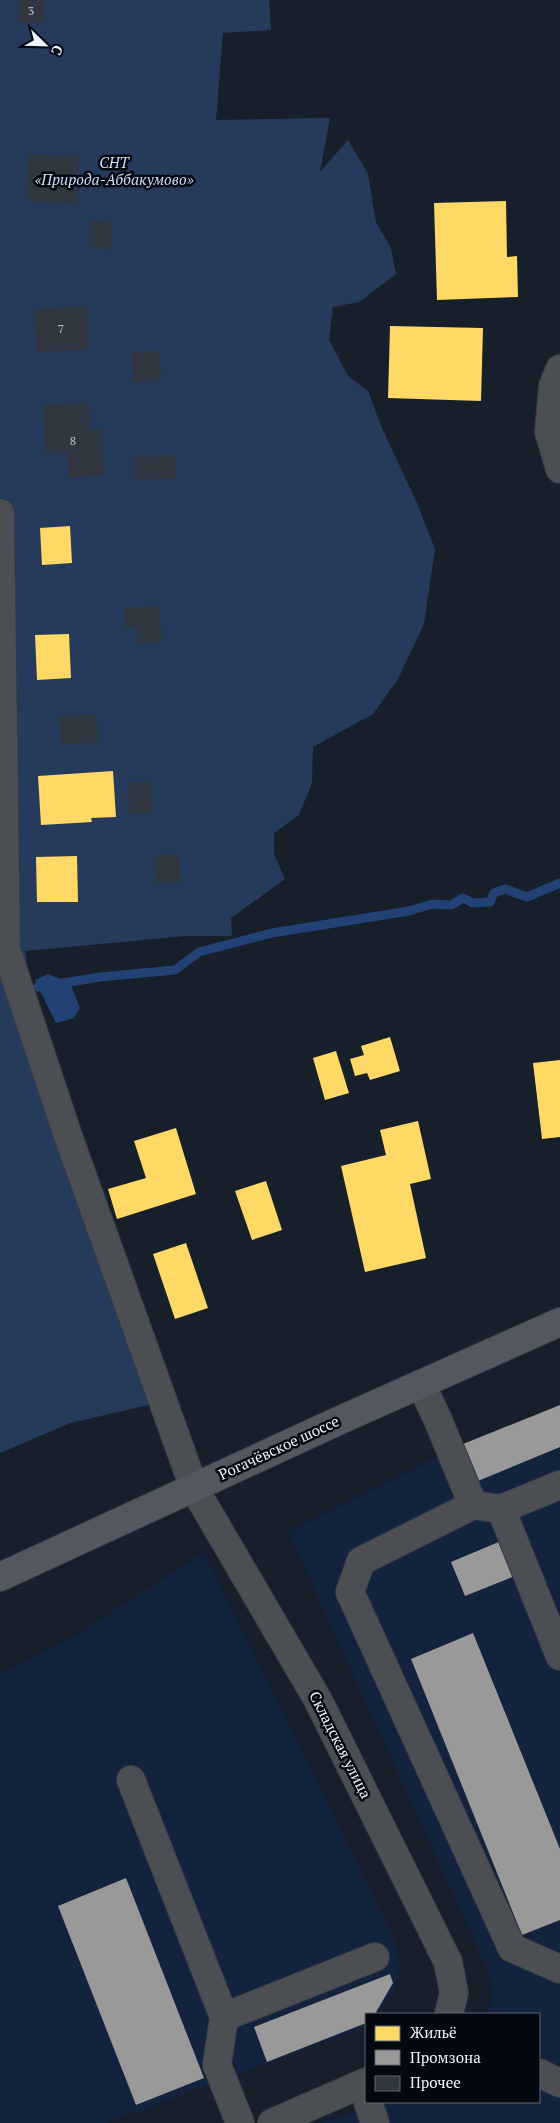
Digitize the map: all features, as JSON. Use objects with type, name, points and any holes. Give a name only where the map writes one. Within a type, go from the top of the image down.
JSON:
[{"type":"main road","name":"Рогачёвское шоссе","points":[[0,1577],[560,1322]]},
{"type":"street","points":[[560,369],[553,386],[549,432],[560,469]]},
{"type":"street","name":"Складская улица","points":[[0,512],[3,949],[194,1488],[318,1700],[448,1962],[454,1993],[449,2013]]},
{"type":"street","points":[[421,1384],[473,1505]]},
{"type":"street","points":[[560,1485],[501,1509],[473,1505],[360,1561],[350,1592],[512,1948],[560,1969]]},
{"type":"street","points":[[501,1509],[560,1656]]},
{"type":"street","points":[[131,1780],[224,2016],[217,2065],[240,2123]]},
{"type":"street","points":[[224,2016],[375,1957]]},
{"type":"street","points":[[272,2123],[365,2091]]},
{"type":"street","points":[[369,2103],[375,2123]]},
{"type":"shaded area","points":[[48,974],[70,983],[80,1008],[74,1018],[56,1023],[35,980]]},
{"type":"shaded area","points":[[560,1405],[560,2123],[321,2123],[380,2103],[540,2103],[540,2013],[486,2013],[492,2001],[489,1973],[288,1532],[463,1444]]},
{"type":"shaded area","points":[[204,1552],[395,1940],[399,1965],[395,1988],[380,2013],[365,2013],[365,2027],[106,2123],[0,2123],[0,1674],[80,1633]]},
{"type":"green space","name":"СНТ «Природа-Аббакумово»","points":[[0,0],[269,0],[271,30],[223,33],[216,120],[330,118],[320,172],[348,140],[368,174],[376,222],[391,248],[396,274],[359,302],[333,307],[329,340],[348,376],[368,391],[382,428],[417,503],[435,549],[424,624],[398,679],[373,714],[313,747],[312,783],[299,815],[274,833],[274,854],[285,879],[231,918],[232,936],[186,936],[25,951],[31,988],[153,1404],[70,1423],[0,1453]]},
{"type":"building: Жильё","points":[[506,201],[507,257],[517,256],[518,297],[437,300],[434,203]]},
{"type":"building: Жильё","points":[[390,326],[483,328],[481,401],[388,398]]},
{"type":"building: Жильё","points":[[70,526],[72,563],[42,565],[40,528]]},
{"type":"building: Жильё","points":[[69,634],[71,678],[37,680],[35,635]]},
{"type":"building: Жильё","points":[[113,771],[116,817],[91,818],[92,822],[41,825],[38,776]]},
{"type":"building: Жильё","points":[[77,856],[78,902],[37,902],[36,857]]},
{"type":"building: Жильё","points":[[390,1037],[400,1071],[370,1080],[367,1073],[355,1076],[350,1059],[364,1055],[361,1046]]},
{"type":"building: Жильё","points":[[336,1051],[349,1093],[325,1100],[313,1058]]},
{"type":"building: Жильё","points":[[560,1060],[560,1137],[542,1139],[533,1063]]},
{"type":"building: Жильё","points":[[418,1121],[431,1179],[410,1184],[426,1258],[365,1272],[341,1166],[386,1155],[380,1130]]},
{"type":"building: Жильё","points":[[176,1128],[196,1194],[117,1219],[108,1189],[146,1178],[134,1141]]},
{"type":"building: Жильё","points":[[266,1181],[282,1230],[252,1240],[235,1191]]},
{"type":"building: Жильё","points":[[186,1243],[208,1308],[175,1319],[153,1254]]},
{"type":"building: Промзона","points":[[560,1405],[560,1447],[478,1481],[463,1444]]},
{"type":"building: Промзона","points":[[501,1541],[515,1576],[465,1596],[451,1562]]},
{"type":"building: Промзона","points":[[473,1633],[560,1849],[560,1920],[522,1935],[411,1659]]},
{"type":"building: Промзона","points":[[126,1878],[204,2078],[136,2105],[58,1906]]},
{"type":"building: Промзона","points":[[390,1974],[393,1983],[376,2013],[365,2013],[365,2023],[267,2062],[254,2027]]},
{"type":"building: Прочее","points":[[18,0],[45,0],[44,23],[18,23]]},
{"type":"building: Прочее","points":[[28,154],[79,156],[77,204],[26,201]]},
{"type":"building: Прочее","points":[[90,220],[113,221],[112,249],[89,248]]},
{"type":"building: Прочее","points":[[87,306],[89,349],[36,353],[34,309]]},
{"type":"building: Прочее","points":[[160,351],[162,380],[133,382],[131,352]]},
{"type":"building: Прочее","points":[[89,402],[90,430],[102,429],[104,475],[68,478],[67,452],[45,453],[43,405]]},
{"type":"building: Прочее","points":[[176,455],[177,478],[135,481],[134,457]]},
{"type":"building: Прочее","points":[[160,606],[162,642],[137,643],[137,627],[125,628],[124,608]]},
{"type":"building: Прочее","points":[[97,714],[98,743],[61,745],[59,716]]},
{"type":"building: Прочее","points":[[151,782],[152,813],[130,814],[128,783]]},
{"type":"building: Прочее","points":[[179,854],[181,882],[156,883],[154,855]]},
{"type":"waterway","points":[[38,987],[100,977],[175,970],[199,952],[272,933],[409,911],[432,904],[451,905],[463,898],[473,903],[490,902],[494,893],[505,889],[527,897],[560,883]]}]
